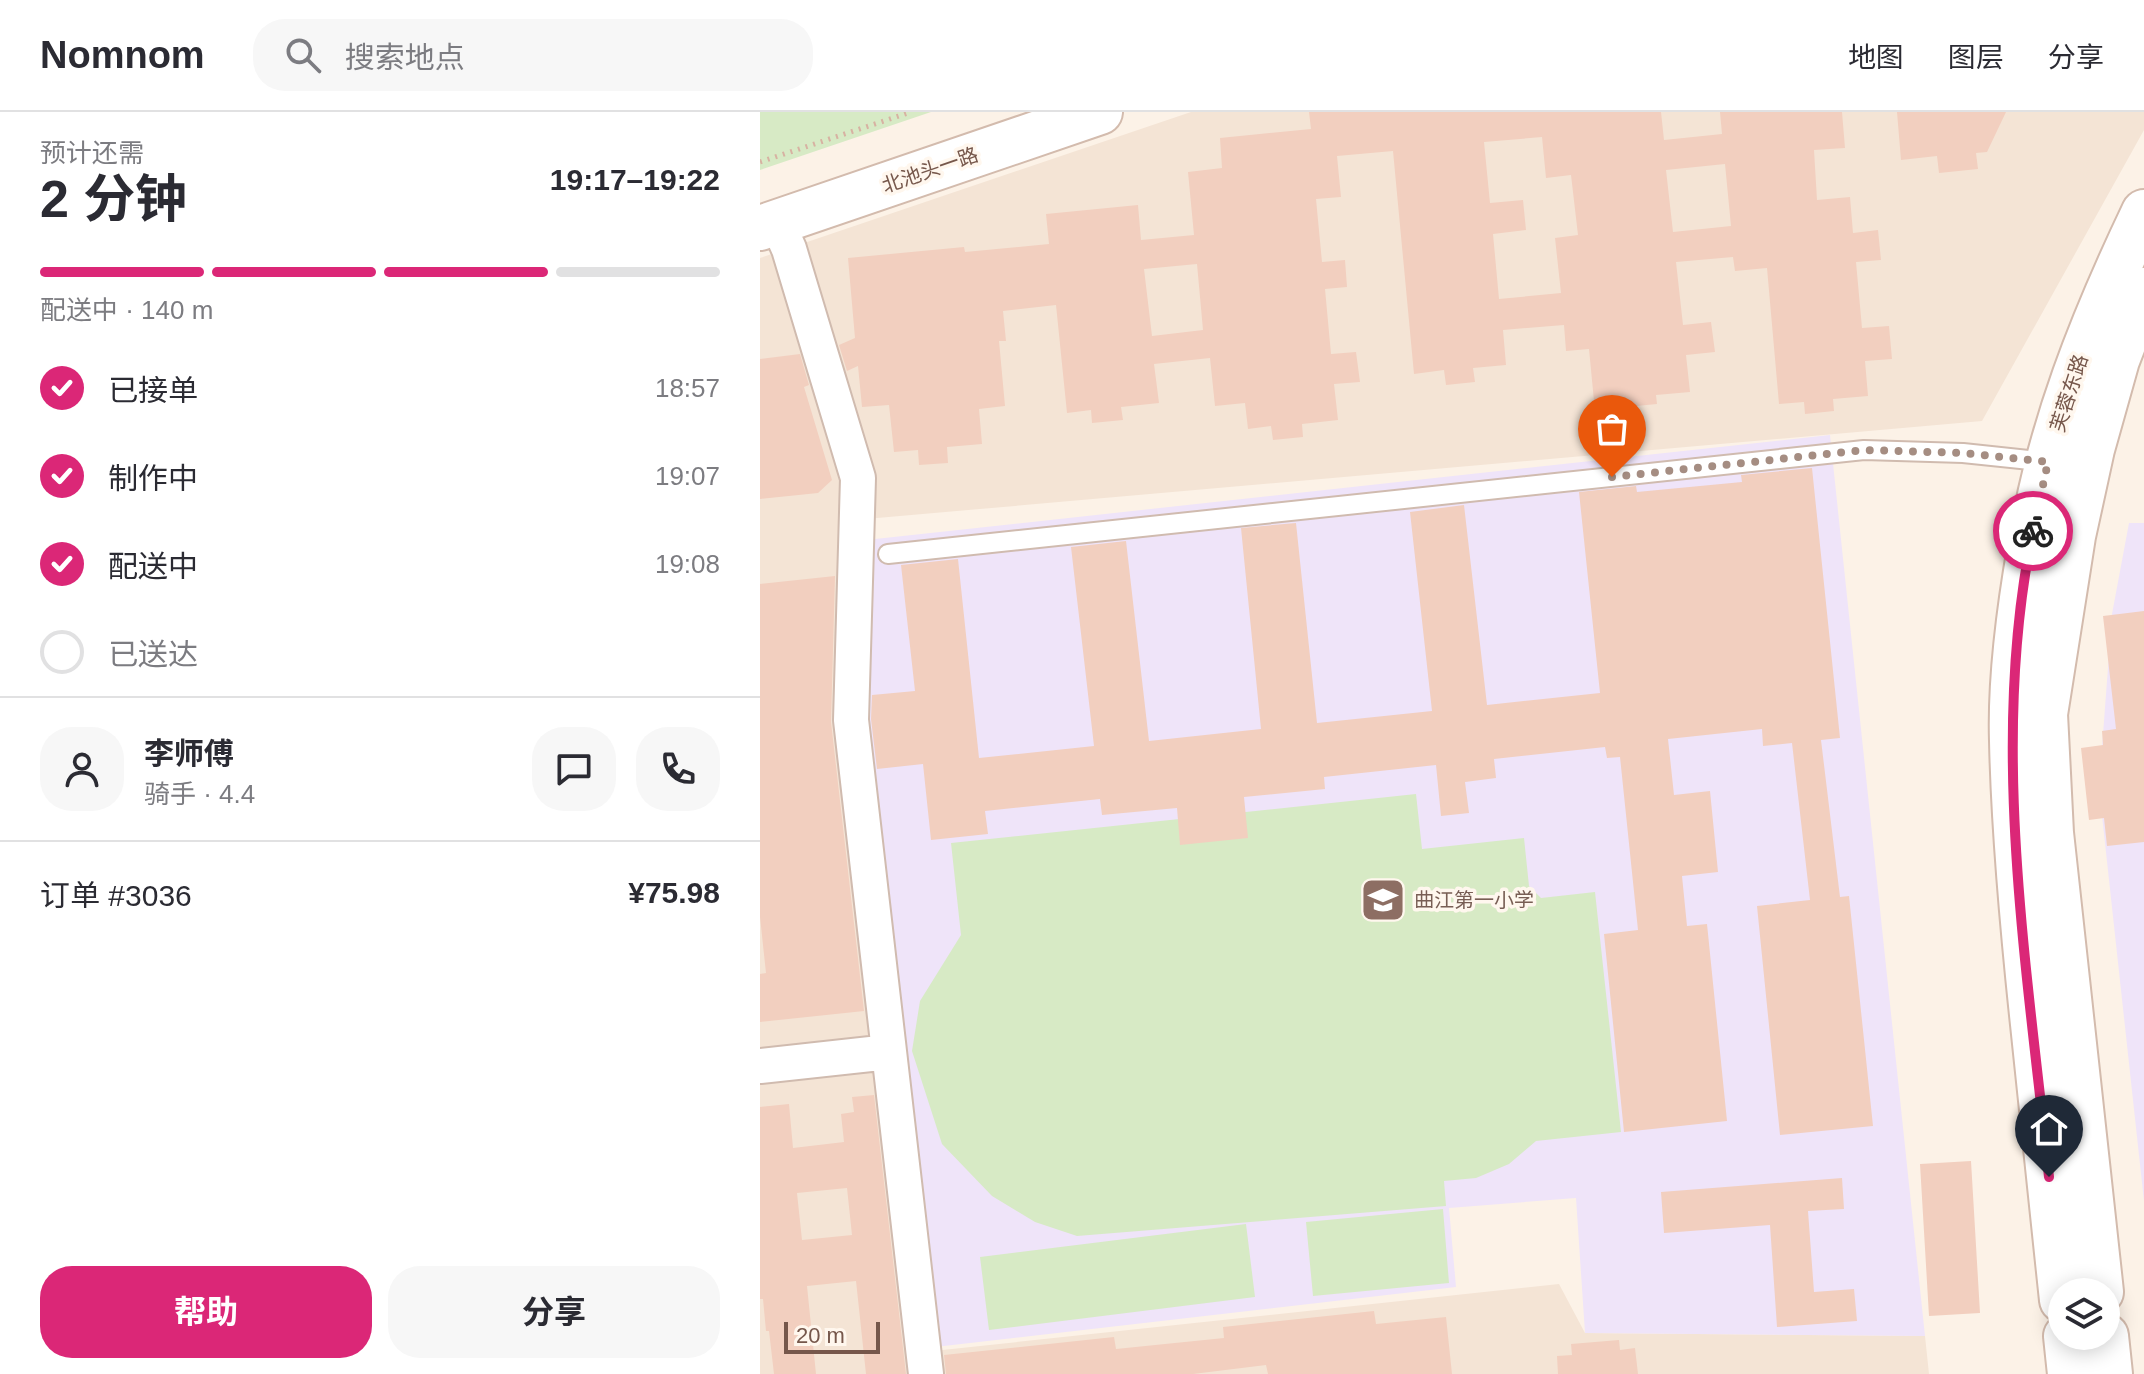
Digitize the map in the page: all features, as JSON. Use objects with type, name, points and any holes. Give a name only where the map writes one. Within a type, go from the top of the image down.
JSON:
[{"type":"main road","name":"北池头一路","points":[[769,225],[1100,112]]},
{"type":"main road","name":"芙蓉东路","points":[[2060,1278],[2023,930],[2011,738],[2017,647],[2030,548],[2048,462],[2073,378],[2101,302],[2144,212]]},
{"type":"main road","name":"芙蓉东路","points":[[2099,1278],[2051,833],[2045,714],[2073,536],[2092,449],[2117,360],[2144,290]]},
{"type":"main road","points":[[2067,1350],[2070,1374]]},
{"type":"main road","points":[[2107,1350],[2110,1374]]},
{"type":"street","points":[[769,225],[789,249],[858,478],[851,720],[926,1374]]},
{"type":"street","points":[[760,1066],[889,1052]]},
{"type":"lane","points":[[888,554],[1864,450],[1963,453],[2048,462]]},
{"type":"path","points":[[760,162],[911,112]]},
{"type":"shaded area","points":[[1191,112],[2144,112],[2144,130],[1982,421],[843,521],[933,1351],[1559,1284],[1585,1333],[1925,1336],[1929,1374],[760,1374],[760,258]]},
{"type":"shaded area","name":"曲江第一小学","points":[[1830,435],[1925,1336],[1585,1333],[1576,1198],[1449,1208],[1456,1287],[935,1347],[854,602],[866,540]]},
{"type":"shaded area","points":[[2129,523],[2144,523],[2144,1201],[2099,788],[2112,614]]},
{"type":"green space","points":[[760,112],[931,112],[760,170]]},
{"type":"green space","points":[[1416,794],[1422,849],[1524,838],[1529,886],[1541,898],[1595,892],[1621,1132],[1536,1141],[1509,1164],[1476,1178],[1444,1181],[1446,1206],[1077,1236],[1035,1222],[992,1196],[942,1144],[912,1051],[920,1001],[961,935],[951,843]]},
{"type":"green space","points":[[1443,1209],[1449,1283],[1313,1296],[1306,1222]]},
{"type":"green space","points":[[1246,1224],[1255,1297],[989,1330],[980,1257]]},
{"type":"building","points":[[1309,112],[1661,112],[1664,140],[1722,134],[1720,112],[1842,112],[1845,148],[1814,150],[1817,200],[1850,197],[1853,233],[1878,230],[1881,260],[1856,262],[1862,328],[1889,326],[1892,359],[1865,361],[1868,396],[1833,399],[1834,411],[1805,414],[1804,402],[1779,404],[1767,268],[1735,271],[1733,257],[1676,262],[1683,325],[1711,322],[1715,352],[1686,355],[1690,392],[1656,395],[1657,404],[1626,407],[1625,398],[1594,401],[1589,349],[1566,351],[1564,325],[1503,330],[1506,365],[1473,368],[1475,382],[1446,385],[1444,370],[1414,374],[1393,151],[1337,156],[1341,197],[1316,199],[1322,262],[1345,260],[1347,287],[1325,289],[1331,354],[1356,352],[1360,382],[1334,384],[1338,420],[1302,424],[1303,437],[1273,440],[1271,426],[1248,429],[1245,403],[1215,406],[1210,358],[1154,364],[1159,403],[1121,407],[1123,420],[1092,423],[1091,410],[1067,413],[1056,305],[1003,311],[1006,341],[999,341],[1005,406],[979,409],[982,444],[947,447],[948,463],[919,465],[918,450],[894,452],[889,405],[862,407],[858,366],[847,371],[839,345],[855,338],[848,258],[964,247],[965,252],[1049,244],[1046,214],[1138,205],[1141,240],[1194,235],[1188,172],[1222,168],[1220,138],[1311,129]],"holes":[[[1542,137],[1546,178],[1571,175],[1578,235],[1555,238],[1561,293],[1499,299],[1493,234],[1526,230],[1523,200],[1490,203],[1484,142]],[[1725,164],[1731,226],[1673,232],[1666,170]],[[1197,264],[1203,330],[1152,336],[1144,269]]]},
{"type":"building","points":[[1897,112],[2006,112],[1987,152],[1976,153],[1978,169],[1939,173],[1937,156],[1901,160]]},
{"type":"building","points":[[800,354],[809,385],[804,387],[832,480],[818,493],[760,499],[760,359]]},
{"type":"building","points":[[1812,468],[1840,738],[1821,740],[1840,897],[1849,896],[1873,1126],[1780,1135],[1757,906],[1810,900],[1792,743],[1763,746],[1762,729],[1668,739],[1674,795],[1710,791],[1718,872],[1682,876],[1687,926],[1707,924],[1727,1121],[1624,1132],[1604,934],[1638,930],[1620,757],[1607,758],[1605,747],[1494,759],[1496,778],[1465,782],[1469,813],[1441,816],[1436,765],[1324,777],[1325,789],[1244,797],[1248,838],[1180,845],[1177,808],[1102,815],[1100,799],[985,811],[988,834],[931,840],[923,764],[877,769],[871,719],[872,695],[915,691],[901,565],[958,559],[979,758],[1094,746],[1071,547],[1126,541],[1149,741],[1261,729],[1241,528],[1296,523],[1317,723],[1432,711],[1410,512],[1464,505],[1487,705],[1600,693],[1579,492],[1636,486],[1637,492],[1742,482],[1741,475]]},
{"type":"building","points":[[835,576],[831,722],[864,1011],[760,1022],[760,974],[766,973],[760,917],[760,584]]},
{"type":"building","points":[[2144,611],[2144,842],[2107,846],[2104,818],[2089,820],[2081,748],[2103,745],[2102,731],[2116,729],[2103,616]]},
{"type":"building","points":[[874,1095],[906,1374],[866,1374],[856,1281],[807,1286],[816,1374],[774,1374],[769,1331],[766,1331],[763,1299],[760,1299],[760,1107],[789,1104],[793,1148],[844,1142],[841,1114],[854,1112],[852,1097]],"holes":[[[847,1188],[852,1235],[802,1240],[797,1193]]]},
{"type":"building","points":[[1971,1161],[1980,1313],[1929,1316],[1920,1164]]},
{"type":"building","points":[[1842,1178],[1844,1209],[1808,1211],[1814,1292],[1854,1289],[1857,1321],[1777,1327],[1770,1225],[1664,1233],[1661,1192]]},
{"type":"building","points":[[1374,1311],[1376,1324],[1446,1317],[1452,1374],[1268,1374],[1266,1365],[1193,1374],[946,1374],[944,1355],[1114,1337],[1116,1349],[1224,1338],[1223,1327]]},
{"type":"building","points":[[1619,1340],[1620,1350],[1635,1348],[1638,1374],[1558,1374],[1557,1356],[1572,1355],[1571,1344]]},
{"type":"way so far","points":[[1612,477],[1864,450],[1963,453],[2048,462],[2033,531]]},
{"type":"place","name":"曲江第一小学","points":[[1383,900]]},
{"type":"route","points":[[2033,531],[2017,647],[2011,738],[2023,930],[2049,1177]]}]
